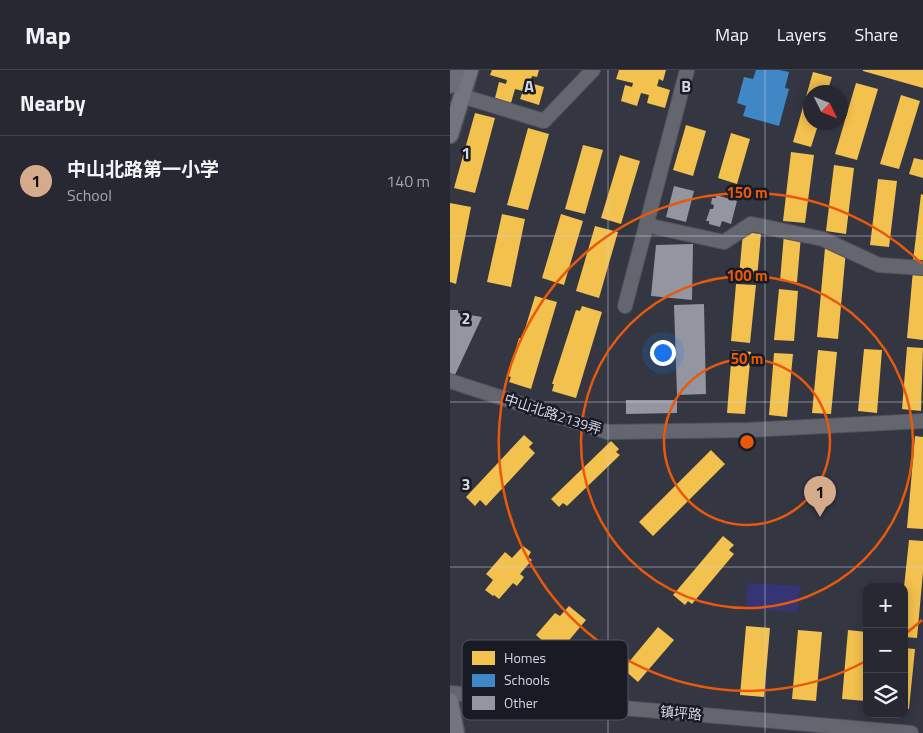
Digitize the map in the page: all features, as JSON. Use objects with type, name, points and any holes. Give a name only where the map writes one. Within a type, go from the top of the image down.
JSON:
[{"type":"highway","points":[[454,70],[456,90]]},
{"type":"main road","points":[[450,136],[456,90],[470,70]]},
{"type":"main road","points":[[450,701],[456,733]]},
{"type":"street","points":[[456,90],[544,121],[593,70]]},
{"type":"street","points":[[625,306],[687,70]]},
{"type":"street","points":[[646,225],[724,242],[751,224],[823,239],[879,265],[923,268]]},
{"type":"street","name":"中山北路2139弄","points":[[450,381],[607,432],[749,430],[923,421]]},
{"type":"street","name":"镇坪路","points":[[628,708],[911,733]]},
{"type":"shaded area","points":[[747,583],[800,586],[798,612],[746,609]]},
{"type":"building: Homes","points":[[492,70],[539,70],[537,77],[532,76],[530,83],[544,87],[539,105],[520,99],[523,91],[515,89],[511,103],[495,98],[499,82],[506,84],[507,80],[490,75]]},
{"type":"building: Homes","points":[[619,70],[666,70],[663,81],[659,79],[657,86],[670,90],[665,108],[647,103],[649,95],[641,93],[637,106],[621,101],[625,85],[632,87],[633,83],[616,79]]},
{"type":"building: Homes","points":[[923,70],[923,88],[863,71]]},
{"type":"building: Homes","points":[[813,72],[832,77],[829,85],[809,85]]},
{"type":"building: Homes","points":[[856,83],[878,89],[857,160],[835,154],[842,130],[848,130],[848,110]]},
{"type":"building: Homes","points":[[901,95],[920,101],[899,169],[880,164]]},
{"type":"building: Homes","points":[[803,107],[803,130],[816,130],[811,147],[793,142]]},
{"type":"building: Homes","points":[[475,113],[495,118],[475,193],[454,188]]},
{"type":"building: Homes","points":[[686,125],[706,131],[693,176],[673,170]]},
{"type":"building: Homes","points":[[528,128],[549,134],[528,210],[507,205]]},
{"type":"building: Homes","points":[[731,133],[750,139],[737,184],[718,178]]},
{"type":"building: Homes","points":[[583,145],[603,150],[585,214],[565,209]]},
{"type":"building: Homes","points":[[791,152],[814,155],[805,223],[783,221]]},
{"type":"building: Homes","points":[[620,155],[640,161],[621,224],[601,218]]},
{"type":"building: Homes","points":[[914,158],[923,160],[923,178],[909,174]]},
{"type":"building: Homes","points":[[834,165],[854,168],[846,234],[826,231]]},
{"type":"building: Homes","points":[[878,179],[897,181],[889,247],[870,245]]},
{"type":"building: Homes","points":[[921,194],[923,195],[923,262],[913,261]]},
{"type":"building: Homes","points":[[450,203],[471,207],[456,284],[450,282]]},
{"type":"building: Homes","points":[[502,214],[525,219],[511,287],[487,282]]},
{"type":"building: Homes","points":[[561,214],[583,221],[564,285],[542,278]]},
{"type":"building: Homes","points":[[595,226],[618,232],[599,298],[576,291]]},
{"type":"building: Homes","points":[[743,232],[761,234],[757,278],[739,276]]},
{"type":"building: Homes","points":[[784,234],[801,236],[797,282],[780,281]]},
{"type":"building: Homes","points":[[825,248],[846,250],[838,339],[817,337]]},
{"type":"building: Homes","points":[[913,270],[923,271],[923,340],[907,338]]},
{"type":"building: Homes","points":[[736,284],[756,285],[750,343],[731,341]]},
{"type":"building: Homes","points":[[779,289],[798,291],[794,341],[774,340]]},
{"type":"building: Homes","points":[[535,296],[557,302],[531,389],[509,382],[511,377],[508,376],[519,338],[522,339]]},
{"type":"building: Homes","points":[[582,306],[602,312],[576,398],[552,391],[554,384],[552,384],[576,310],[580,311]]},
{"type":"building: Homes","points":[[907,347],[923,348],[921,411],[902,409]]},
{"type":"building: Homes","points":[[864,349],[882,350],[877,413],[858,411]]},
{"type":"building: Homes","points":[[732,350],[751,352],[745,414],[727,413]]},
{"type":"building: Homes","points":[[818,350],[837,352],[831,414],[812,413]]},
{"type":"building: Homes","points":[[774,353],[793,354],[787,417],[769,415]]},
{"type":"building: Homes","points":[[524,435],[533,443],[529,447],[535,453],[486,506],[480,500],[475,506],[466,497]]},
{"type":"building: Homes","points":[[915,436],[923,437],[923,529],[907,528]]},
{"type":"building: Homes","points":[[611,441],[619,449],[616,452],[620,455],[567,506],[563,503],[559,507],[551,499]]},
{"type":"building: Homes","points":[[711,450],[725,464],[653,536],[639,522]]},
{"type":"building: Homes","points":[[723,536],[734,545],[729,550],[734,554],[692,604],[688,601],[685,605],[673,595]]},
{"type":"building: Homes","points":[[909,540],[923,541],[923,572],[917,638],[908,637],[908,583],[904,583]]},
{"type":"building: Homes","points":[[523,546],[531,552],[528,557],[532,560],[520,574],[524,577],[517,586],[513,583],[499,599],[493,596],[485,590],[493,580],[486,574],[505,552],[512,558]]},
{"type":"building: Homes","points":[[569,606],[586,620],[569,640],[542,640],[536,635],[555,613],[560,616]]},
{"type":"building: Homes","points":[[746,626],[770,628],[764,697],[740,695]]},
{"type":"building: Homes","points":[[658,627],[674,640],[638,682],[628,673],[628,663]]},
{"type":"building: Homes","points":[[798,630],[822,632],[816,701],[792,699]]},
{"type":"building: Homes","points":[[848,630],[863,632],[863,701],[842,699]]},
{"type":"building: Homes","points":[[908,648],[915,649],[908,709]]},
{"type":"building: Schools","points":[[756,70],[789,72],[785,88],[789,89],[779,126],[743,116],[746,106],[737,103],[744,77],[753,79]]},
{"type":"building: Other","points":[[674,186],[694,191],[686,222],[666,217]]},
{"type":"building: Other","points":[[716,195],[737,201],[731,224],[722,221],[720,227],[709,224],[709,221],[706,221],[710,209],[713,209],[714,205],[711,204],[712,198],[716,198]]},
{"type":"building: Other","points":[[693,244],[692,300],[651,296],[656,245]]},
{"type":"building: Other","points":[[704,304],[706,394],[677,395],[674,305]]},
{"type":"building: Other","points":[[450,310],[458,310],[458,313],[482,317],[454,377],[450,375]]},
{"type":"building: Other","points":[[626,400],[677,400],[677,413],[626,414]]},
{"type":"place","name":"中山北路第一小学","points":[[820,517]]}]
